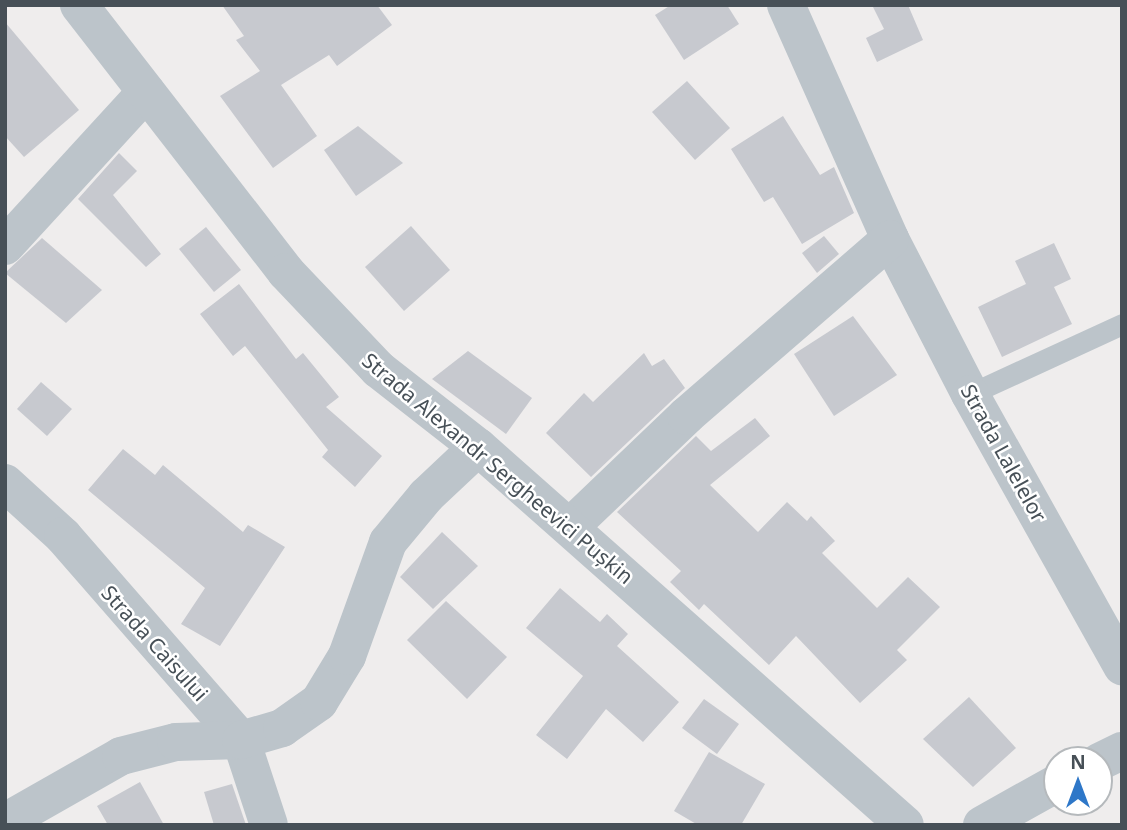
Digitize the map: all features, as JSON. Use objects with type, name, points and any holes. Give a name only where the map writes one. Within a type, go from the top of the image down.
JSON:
[{"type":"street","name":"Strada Alexandr Sergheevici Pușkin","points":[[79,5],[295,282],[378,369],[478,447],[905,825]]},
{"type":"street","name":"Strada Lalelelor","points":[[786,5],[890,239],[970,394],[1122,666]]},
{"type":"street","points":[[5,246],[146,92]]},
{"type":"street","points":[[570,527],[686,416],[890,239]]},
{"type":"street","points":[[5,822],[121,756],[176,742],[241,740],[282,728],[319,702],[347,656],[388,542],[426,495],[478,447]]},
{"type":"street","name":"Strada Caisului","points":[[5,483],[63,536],[241,740],[269,825]]},
{"type":"street","points":[[982,825],[1043,791]]},
{"type":"lane","points":[[970,394],[1122,324]]},
{"type":"building","points":[[222,5],[377,5],[392,25],[337,66],[329,55],[281,85],[317,136],[273,168],[220,96],[260,71],[236,40],[244,36]]},
{"type":"building","points":[[671,5],[727,5],[739,24],[684,60],[655,15]]},
{"type":"building","points":[[872,5],[908,5],[923,40],[877,62],[866,38],[884,29]]},
{"type":"building","points":[[5,22],[79,110],[24,157],[5,136]]},
{"type":"building","points":[[687,81],[730,128],[695,160],[652,112]]},
{"type":"building","points":[[783,116],[820,175],[834,167],[854,213],[802,244],[773,197],[764,202],[731,149]]},
{"type":"building","points":[[358,126],[403,163],[356,196],[324,150]]},
{"type":"building","points":[[119,153],[137,171],[113,195],[161,254],[146,267],[78,199]]},
{"type":"building","points":[[411,226],[450,270],[404,311],[365,267]]},
{"type":"building","points":[[206,227],[241,270],[214,292],[179,249]]},
{"type":"building","points":[[824,236],[839,254],[817,273],[802,253]]},
{"type":"building","points":[[42,238],[102,290],[66,323],[5,273]]},
{"type":"building","points":[[1054,243],[1071,279],[1054,287],[1072,324],[1002,357],[978,307],[1026,284],[1015,261]]},
{"type":"building","points":[[239,284],[296,359],[303,353],[339,397],[326,407],[382,456],[355,487],[322,457],[328,450],[245,346],[233,356],[200,314]]},
{"type":"building","points":[[853,316],[897,375],[834,416],[794,354]]},
{"type":"building","points":[[468,351],[532,398],[506,434],[432,379]]},
{"type":"building","points":[[644,353],[652,366],[664,359],[685,388],[591,477],[546,433],[584,393],[593,402]]},
{"type":"building","points":[[41,382],[72,409],[47,436],[17,409]]},
{"type":"building","points":[[755,418],[770,436],[710,485],[758,532],[787,502],[807,521],[811,516],[835,541],[822,553],[877,608],[908,577],[940,607],[897,650],[907,660],[860,703],[796,636],[769,665],[704,604],[699,610],[670,582],[681,571],[617,512],[696,436],[711,451]]},
{"type":"building","points":[[123,449],[155,475],[163,465],[243,532],[248,525],[285,547],[220,646],[181,624],[205,588],[88,490]]},
{"type":"building","points":[[442,532],[478,566],[433,609],[400,577]]},
{"type":"building","points":[[560,588],[600,622],[607,614],[628,634],[617,646],[679,702],[643,742],[606,709],[567,759],[536,735],[583,676],[526,628]]},
{"type":"building","points":[[446,601],[507,657],[467,699],[407,640]]},
{"type":"building","points":[[969,697],[1016,748],[973,787],[923,739]]},
{"type":"building","points":[[704,699],[739,724],[717,754],[682,728]]},
{"type":"building","points":[[709,752],[765,784],[741,825],[698,825],[674,811]]},
{"type":"building","points":[[140,782],[164,825],[108,825],[97,806]]},
{"type":"building","points":[[232,784],[246,825],[214,825],[204,792]]}]
